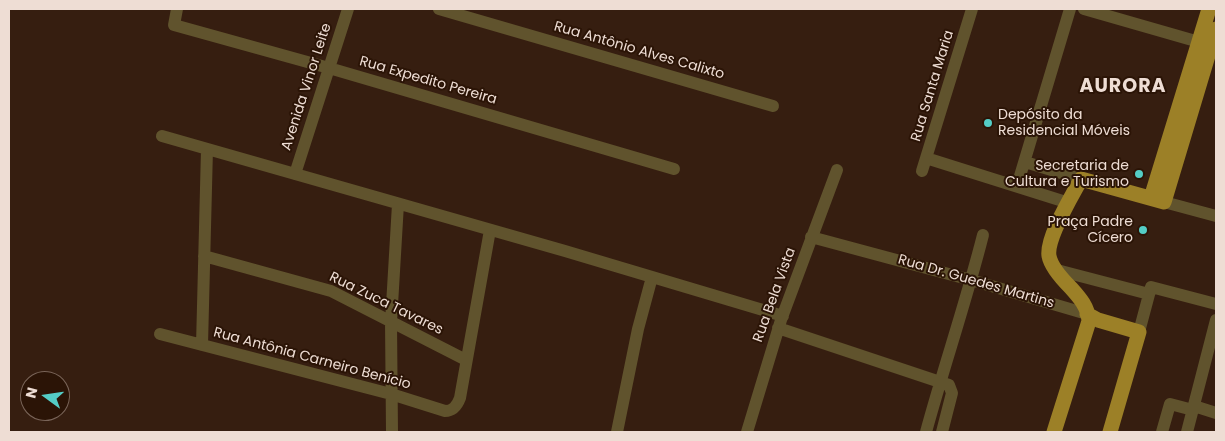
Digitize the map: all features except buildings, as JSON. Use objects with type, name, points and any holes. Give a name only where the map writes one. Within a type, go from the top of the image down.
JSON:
[{"type":"main road","points":[[1209,45],[1210,9]]},
{"type":"main road","points":[[1054,432],[1087,327],[1088,314],[1081,300],[1049,258],[1050,246],[1056,228],[1081,179],[1157,200],[1216,29]]},
{"type":"main road","name":"Rua Dr. Guedes Martins","points":[[1088,314],[1098,320],[1139,332]]},
{"type":"main road","points":[[1110,432],[1139,332]]},
{"type":"street","name":"Rua Expedito Pereira","points":[[177,9],[174,25],[674,168]]},
{"type":"street","name":"Avenida Vinor Leite","points":[[295,174],[348,9]]},
{"type":"street","name":"Rua Antônio Alves Calixto","points":[[439,9],[773,106]]},
{"type":"street","name":"Rua Santa Maria","points":[[922,172],[972,9]]},
{"type":"street","points":[[1017,186],[1070,9]]},
{"type":"street","points":[[1084,9],[1209,45]]},
{"type":"street","points":[[162,136],[652,277],[940,381],[949,385],[952,394],[942,432]]},
{"type":"street","points":[[202,345],[207,149]]},
{"type":"street","points":[[926,158],[1069,203]]},
{"type":"street","points":[[1025,162],[1081,179]]},
{"type":"street","name":"Rua Bela Vista","points":[[747,432],[780,322],[837,170]]},
{"type":"street","points":[[1157,200],[1216,216]]},
{"type":"street","points":[[392,432],[391,323],[398,204]]},
{"type":"street","points":[[466,360],[490,230]]},
{"type":"street","points":[[926,432],[983,235]]},
{"type":"street","name":"Rua Dr. Guedes Martins","points":[[812,237],[1088,314]]},
{"type":"street","name":"Rua Zuca Tavares","points":[[204,256],[331,291],[466,360]]},
{"type":"street","points":[[1057,270],[1216,303]]},
{"type":"street","points":[[617,432],[638,328],[652,277]]},
{"type":"street","points":[[1139,332],[1150,290]]},
{"type":"street","points":[[1188,432],[1193,408],[1212,352],[1216,320]]},
{"type":"street","name":"Rua Antônia Carneiro Benício","points":[[160,334],[391,394],[445,411],[456,407],[460,398],[466,360]]},
{"type":"street","points":[[1162,432],[1170,404],[1216,413]]},
{"type":"place","name":"Depósito da Residencial Móveis","points":[[988,123]]},
{"type":"place","name":"Secretaria de Cultura e Turismo","points":[[1139,174]]},
{"type":"place","name":"Praça Padre Cícero","points":[[1143,230]]},
{"type":"district","name":"AURORA","points":[[1123,87]]}]
